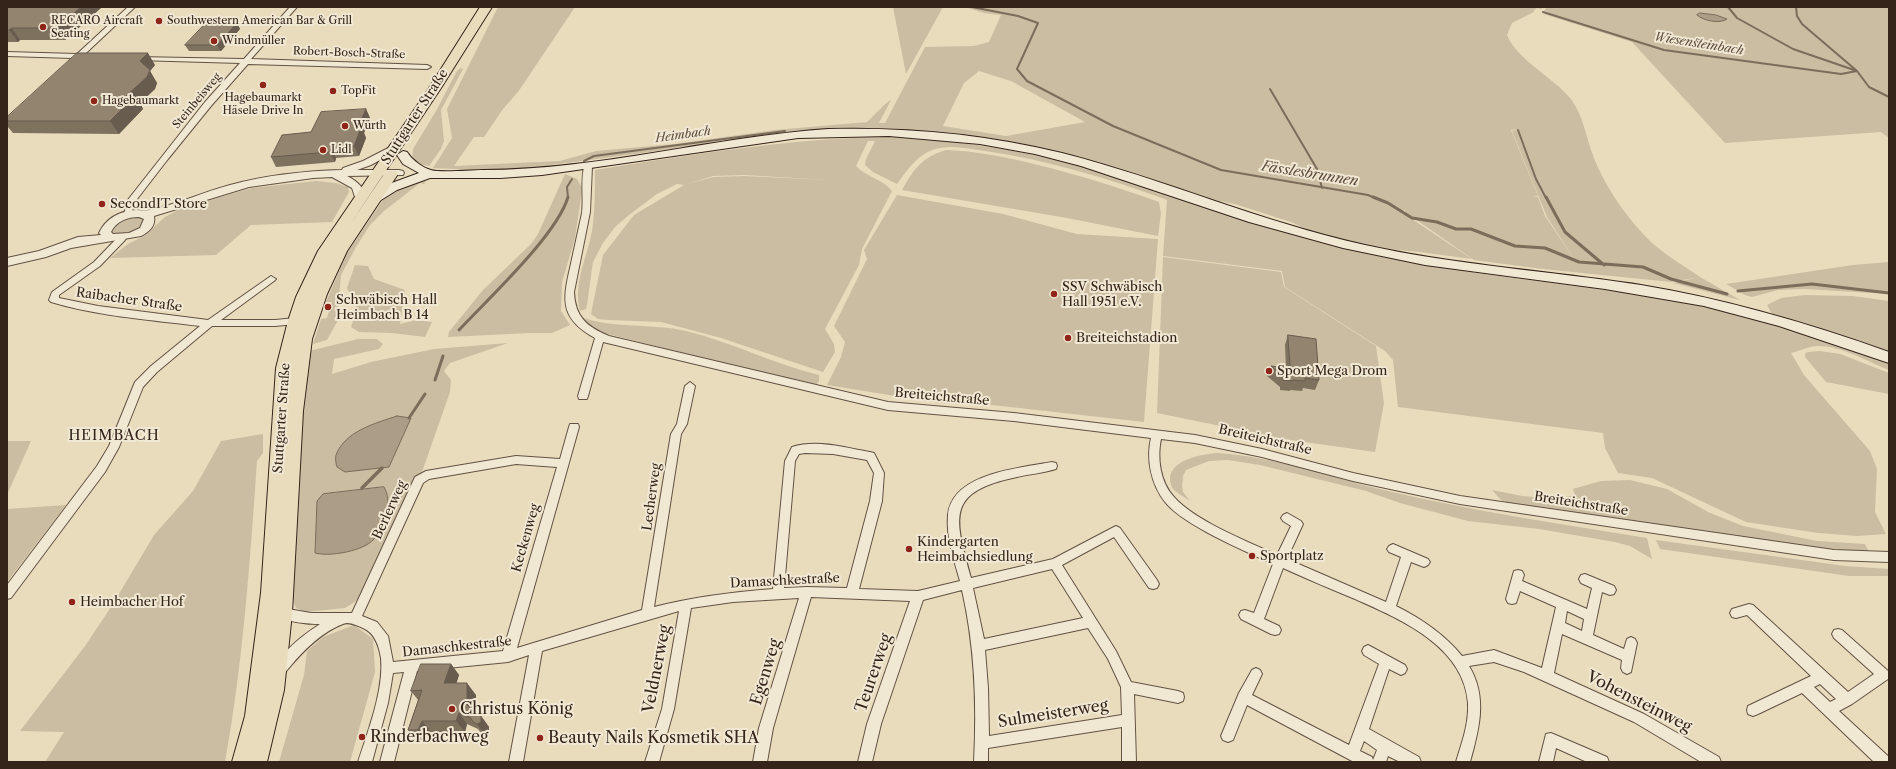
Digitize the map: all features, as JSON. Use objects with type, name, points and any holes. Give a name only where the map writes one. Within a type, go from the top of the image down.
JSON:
[{"type":"main road","name":"Stuttgarter Straße","points":[[243,762],[256,716],[270,601],[283,378],[296,320],[312,276],[325,251],[389,173],[399,151],[486,7]]},
{"type":"main road","points":[[389,173],[500,174],[588,166],[748,141],[816,134],[849,132],[938,135],[1035,150],[1087,163],[1212,205],[1353,246],[1470,267],[1646,291],[1702,301],[1801,327],[1889,358]]},
{"type":"main road","points":[[399,151],[407,161],[426,174]]},
{"type":"main road","points":[[367,199],[426,174]]},
{"type":"main road","name":"Stuttgarter Straße","points":[[256,762],[274,679],[282,613],[294,411],[304,339],[309,319],[326,276],[367,199]]},
{"type":"street","points":[[69,64],[132,7]]},
{"type":"street","name":"Steinbeisweg","points":[[128,215],[130,203],[204,109],[294,7]]},
{"type":"street","points":[[7,54],[93,57]]},
{"type":"street","name":"Robert-Bosch-Straße","points":[[131,58],[427,66]]},
{"type":"street","points":[[331,174],[399,151]]},
{"type":"street","name":"Breiteichstraße","points":[[588,166],[586,212],[569,300],[570,309],[576,320],[585,328],[600,336],[820,392],[888,406],[1014,417],[1157,434],[1233,446],[1353,477],[1460,500],[1827,554],[1889,557]]},
{"type":"street","points":[[108,233],[112,222],[128,215],[144,214],[178,205],[220,191],[261,181],[331,174],[389,173]]},
{"type":"street","points":[[331,174],[353,182],[367,199]]},
{"type":"street","points":[[7,262],[42,254],[108,233],[122,238],[140,232],[178,205]]},
{"type":"street","points":[[144,214],[150,218],[148,225]]},
{"type":"street","name":"Raibacher Straße","points":[[122,238],[97,264],[55,294],[54,300],[67,304],[121,313],[193,322],[271,323],[296,320]]},
{"type":"street","points":[[7,594],[114,447],[140,385],[154,368],[211,322],[271,279]]},
{"type":"street","points":[[583,396],[600,336]]},
{"type":"street","name":"Lecherweg","points":[[647,614],[676,434],[682,424],[690,386]]},
{"type":"street","name":"Keckenweg","points":[[508,656],[562,463],[574,427]]},
{"type":"street","points":[[1157,434],[1154,443],[1154,464],[1162,487],[1175,505],[1222,534],[1410,619],[1435,635],[1461,662],[1475,699],[1474,721],[1463,762]]},
{"type":"street","points":[[778,594],[790,461],[796,450],[833,449],[870,456],[879,473],[876,501],[852,592]]},
{"type":"street","name":"Berlerweg","points":[[349,619],[420,480],[426,475],[516,460],[562,463]]},
{"type":"street","points":[[981,762],[983,687],[979,646],[967,584],[956,545],[954,519],[959,499],[977,484],[1002,475],[1052,466]]},
{"type":"street","points":[[1257,621],[1280,561],[1302,525],[1287,518]]},
{"type":"street","name":"Damaschkestraße","points":[[388,668],[508,656],[536,649],[647,614],[686,604],[733,597],[807,592],[852,592],[918,596],[1055,563],[1116,531],[1153,584]]},
{"type":"street","points":[[1393,549],[1424,562]]},
{"type":"street","points":[[1389,609],[1408,555]]},
{"type":"street","name":"Sulmeisterweg","points":[[1055,563],[1090,622],[1112,655],[1127,687],[1129,720],[1128,762]]},
{"type":"street","points":[[1512,599],[1517,579],[1563,604],[1591,616]]},
{"type":"street","points":[[1585,580],[1610,590]]},
{"type":"street","points":[[1586,639],[1598,585]]},
{"type":"street","name":"Egenweg","points":[[760,762],[766,728],[807,592]]},
{"type":"street","name":"Teurerweg","points":[[865,762],[874,724],[918,596]]},
{"type":"street","name":"Veldnerweg","points":[[652,762],[668,709],[686,604]]},
{"type":"street","points":[[1547,676],[1563,604]]},
{"type":"street","points":[[1736,613],[1753,607],[1821,677],[1847,700]]},
{"type":"street","points":[[282,613],[298,618],[349,619],[367,622],[382,636],[387,648],[388,668],[381,703],[365,762]]},
{"type":"street","points":[[1245,615],[1275,630]]},
{"type":"street","points":[[274,679],[288,659],[322,628],[349,619]]},
{"type":"street","points":[[979,646],[1090,622]]},
{"type":"street","points":[[1558,626],[1586,639],[1628,663],[1631,643]]},
{"type":"street","points":[[1829,709],[1887,677],[1838,634]]},
{"type":"street","points":[[516,762],[536,649]]},
{"type":"street","points":[[1368,651],[1401,670]]},
{"type":"street","name":"Vohensteinweg","points":[[1461,662],[1494,656],[1547,676],[1639,718],[1714,762]]},
{"type":"street","points":[[1352,754],[1386,661]]},
{"type":"street","points":[[387,762],[412,665]]},
{"type":"street","points":[[1228,736],[1244,697],[1256,674]]},
{"type":"street","points":[[1753,710],[1821,677]]},
{"type":"street","points":[[1804,686],[1884,762]]},
{"type":"street","points":[[1127,687],[1178,697]]},
{"type":"street","points":[[1244,697],[1367,762]]},
{"type":"street","name":"Sulmeisterweg","points":[[982,743],[1129,720]]},
{"type":"street","points":[[1360,732],[1414,762]]},
{"type":"street","points":[[1546,762],[1551,738],[1602,762]]},
{"type":"street","points":[[1379,762],[1385,746]]},
{"type":"shaded area","points":[[498,7],[575,7],[518,92],[503,109],[484,137],[474,137],[454,166],[560,161],[596,151],[675,144],[775,130],[867,122],[891,100],[879,123],[885,123],[925,47],[974,46],[989,42],[1001,15],[984,13],[965,7],[1543,7],[1541,9],[1537,8],[1533,11],[1534,12],[1512,23],[1507,35],[1512,44],[1527,60],[1555,83],[1571,99],[1582,120],[1599,170],[1605,182],[1629,218],[1657,247],[1700,277],[1671,282],[1543,269],[1474,260],[1405,212],[1405,209],[1403,213],[1472,259],[1374,248],[1319,235],[1291,222],[1235,204],[1208,199],[1102,165],[923,131],[733,141],[529,168],[477,170],[433,168],[452,138],[447,109]],"holes":[[[979,71],[1011,81],[1085,122],[1006,136],[943,126],[964,83]],[[1518,129],[1512,131],[1547,217],[1578,265],[1545,216],[1538,197],[1533,197],[1538,196],[1511,130]]]},
{"type":"shaded area","points":[[893,7],[943,7],[906,74]]},
{"type":"shaded area","points":[[1547,7],[1889,7],[1889,138],[1881,132],[1725,143],[1632,42],[1544,14],[1549,12],[1544,11]]},
{"type":"shaded area","points":[[1700,13],[1716,15],[1727,19],[1716,22],[1707,20],[1697,15]]},
{"type":"shaded area","points":[[461,68],[463,69],[441,110],[444,141],[441,149],[429,166],[418,164],[412,160],[413,149],[436,111],[457,71]]},
{"type":"shaded area","points":[[892,137],[938,140],[984,146],[1075,164],[1127,182],[1278,229],[1337,246],[1407,262],[1490,275],[1656,297],[1697,305],[1770,323],[1889,363],[1889,370],[1844,351],[1826,346],[1812,347],[1791,353],[1804,375],[1870,451],[1877,469],[1875,512],[1886,534],[1857,536],[1818,533],[1746,522],[1652,478],[1618,473],[1605,448],[1603,433],[1398,407],[1393,360],[1385,351],[1285,287],[1282,271],[1163,256],[1167,200],[1122,184],[1077,171],[1031,159],[968,148],[946,147],[926,153],[915,162],[897,184],[873,172],[865,165],[866,159],[875,141],[868,141],[856,166],[892,191],[862,249],[859,265],[825,329],[834,344],[835,352],[823,372],[721,338],[661,322],[598,319],[591,314],[603,255],[634,215],[684,185],[677,184],[657,194],[615,227],[603,243],[593,262],[586,309],[580,311],[578,290],[592,231],[595,170],[743,148],[817,140]],"holes":[[[744,175],[829,180],[744,176],[713,177],[684,185],[713,176]]]},
{"type":"shaded area","points":[[946,150],[982,153],[1030,163],[1086,178],[1159,202],[1161,214],[1158,236],[1067,218],[902,190],[915,170],[925,160]]},
{"type":"shaded area","points":[[565,174],[577,179],[582,188],[575,238],[562,282],[561,311],[570,325],[552,333],[448,337],[449,332],[483,290],[531,244],[538,234]]},
{"type":"shaded area","points":[[316,181],[336,183],[348,187],[349,192],[332,222],[251,225],[216,255],[110,258],[128,244],[144,236],[165,217],[182,208],[252,188]]},
{"type":"shaded area","points":[[426,181],[424,184],[420,183],[384,211],[370,225],[341,275],[337,322],[327,340],[313,344],[321,319],[327,318],[332,302],[326,302],[347,253],[385,197],[397,188]]},
{"type":"shaded area","name":"SSV Schwäbisch Hall 1951 e.V.","points":[[897,195],[1003,214],[1077,234],[1158,239],[1144,422],[983,404],[939,403],[827,385],[841,357],[845,342],[834,326],[867,259],[864,250]]},
{"type":"shaded area","points":[[139,217],[145,220],[144,226],[131,234],[112,235],[110,230],[119,222]]},
{"type":"shaded area","name":"Sport Mega Drom","points":[[1163,257],[1281,272],[1284,287],[1376,346],[1384,403],[1375,452],[1284,439],[1157,413]]},
{"type":"shaded area","points":[[1889,262],[1889,294],[1804,289],[1778,290],[1752,297],[1745,295],[1726,284],[1853,265]]},
{"type":"shaded area","points":[[355,265],[368,266],[374,279],[405,290],[400,324],[416,320],[432,322],[425,337],[392,333],[359,332],[351,327],[357,309],[347,288]]},
{"type":"shaded area","points":[[1700,277],[1740,300],[1673,283]]},
{"type":"shaded area","points":[[1805,295],[1853,296],[1889,301],[1889,355],[1773,316],[1767,305],[1781,298]]},
{"type":"shaded area","points":[[581,317],[593,321],[619,325],[660,327],[686,331],[819,375],[819,381],[816,385],[809,385],[604,333],[589,326]]},
{"type":"shaded area","points":[[358,339],[377,339],[383,344],[379,349],[334,359],[332,374],[371,362],[434,349],[508,343],[450,363],[444,371],[451,380],[450,392],[422,472],[381,552],[361,598],[345,608],[306,612],[296,608],[292,598],[301,428],[309,351]]},
{"type":"shaded area","points":[[1820,351],[1840,354],[1889,373],[1889,394],[1826,382],[1805,357],[1807,352]]},
{"type":"shaded area","points":[[397,416],[411,418],[389,467],[345,472],[337,467],[336,455],[346,440],[362,429]]},
{"type":"shaded area","points":[[263,434],[263,453],[257,461],[249,575],[237,687],[225,762],[45,762],[64,732],[20,731],[85,646],[113,604],[154,535],[193,491],[221,441]]},
{"type":"shaded area","points":[[7,441],[31,441],[7,495]]},
{"type":"shaded area","points":[[1216,453],[1259,458],[1367,486],[1452,505],[1647,538],[1652,559],[1630,546],[1615,542],[1539,529],[1468,521],[1400,503],[1366,491],[1260,465],[1228,460],[1209,461],[1186,470],[1183,476],[1182,486],[1183,492],[1190,501],[1173,489],[1170,478],[1176,466],[1188,459]]},
{"type":"shaded area","points":[[1630,480],[1667,489],[1708,512],[1743,526],[1817,541],[1865,544],[1869,552],[1832,551],[1510,504],[1501,500],[1492,490],[1522,496],[1553,499],[1575,495],[1573,489],[1601,481]]},
{"type":"shaded area","points":[[384,487],[388,499],[387,511],[379,533],[374,539],[363,547],[355,550],[329,554],[315,553],[317,501],[323,494]]},
{"type":"shaded area","points":[[66,505],[7,582],[7,509]]},
{"type":"shaded area","points":[[1656,540],[1845,566],[1889,569],[1889,576],[1849,576],[1660,549]]},
{"type":"shaded area","points":[[354,625],[373,639],[375,672],[350,762],[279,762],[304,675],[307,651],[323,637]]},
{"type":"building","points":[[7,7],[81,7],[57,28],[12,28],[7,30]]},
{"type":"building","points":[[206,23],[237,23],[217,45],[185,45]]},
{"type":"building","name":"Hagebaumarkt","points":[[77,53],[148,53],[140,61],[150,70],[147,77],[126,96],[135,96],[110,121],[7,121],[7,117]]},
{"type":"building","points":[[366,109],[357,129],[361,128],[354,146],[331,148],[330,152],[271,157],[282,135],[311,132],[321,112]]},
{"type":"building","points":[[1288,335],[1316,339],[1319,380],[1305,378],[1305,381],[1283,380],[1284,377],[1271,366],[1290,369]]},
{"type":"building","points":[[421,664],[451,664],[444,683],[467,683],[467,705],[475,714],[481,716],[481,722],[477,724],[473,722],[471,718],[459,713],[456,721],[422,721],[418,730],[408,730],[422,690],[411,691]]},
{"type":"waterway","name":"Fässlesbrunnen","points":[[972,7],[1018,16],[1038,23],[1017,69],[1027,81],[1113,126],[1221,170],[1322,187]]},
{"type":"waterway","points":[[1728,7],[1737,18],[1793,49],[1857,71]]},
{"type":"waterway","points":[[1796,7],[1797,16],[1802,24],[1857,71]]},
{"type":"waterway","name":"Wiesensteinbach","points":[[1543,12],[1664,50],[1841,74],[1857,71]]},
{"type":"waterway","points":[[1857,71],[1869,87],[1889,97]]},
{"type":"waterway","points":[[1270,89],[1317,169],[1322,187]]},
{"type":"waterway","points":[[1518,130],[1536,179],[1546,198]]},
{"type":"waterway","name":"Heimbach","points":[[584,161],[594,156],[785,131]]},
{"type":"waterway","name":"Heimbach","points":[[568,197],[567,187],[572,179]]},
{"type":"waterway","name":"Fässlesbrunnen","points":[[1322,187],[1368,195],[1375,198]]},
{"type":"waterway","name":"Heimbach","points":[[459,330],[536,248],[561,212],[568,197]]},
{"type":"waterway","name":"Fässlesbrunnen","points":[[1373,197],[1388,203],[1412,218],[1437,222],[1456,229],[1471,229],[1515,246],[1545,248],[1579,262],[1603,264]]},
{"type":"waterway","points":[[1546,197],[1565,232],[1603,264]]},
{"type":"waterway","name":"Fässlesbrunnen","points":[[1603,264],[1643,267],[1671,279],[1727,294]]},
{"type":"waterway","name":"Fässlesbrunnen","points":[[1738,291],[1812,284],[1889,293]]},
{"type":"waterway","name":"Heimbach","points":[[435,380],[443,356]]},
{"type":"waterway","name":"Heimbach","points":[[409,418],[425,394]]},
{"type":"waterway","name":"Heimbach","points":[[362,488],[382,468]]},
{"type":"place","name":"Southwestern American Bar & Grill","points":[[159,21]]},
{"type":"place","name":"RECARO Aircraft Seating","points":[[43,27]]},
{"type":"place","name":"Windmüller","points":[[214,41]]},
{"type":"place","name":"Hagebaumarkt Häsele Drive In","points":[[263,85]]},
{"type":"place","name":"TopFit","points":[[333,91]]},
{"type":"place","name":"Hagebaumarkt","points":[[94,101]]},
{"type":"place","name":"Würth","points":[[345,126]]},
{"type":"place","name":"Lidl","points":[[323,150]]},
{"type":"place","name":"SecondIT Store","points":[[102,204]]},
{"type":"place","name":"SSV Schwäbisch Hall 1951 e.V.","points":[[1054,294]]},
{"type":"place","name":"Schwäbisch Hall Heimbach B 14","points":[[328,307]]},
{"type":"place","name":"Breiteichstadion","points":[[1068,338]]},
{"type":"place","name":"Sport Mega Drom","points":[[1269,371]]},
{"type":"place","name":"Kindergarten Heimbachsiedlung","points":[[909,549]]},
{"type":"place","name":"Sportplatz","points":[[1252,556]]},
{"type":"place","name":"Heimbacher Hof","points":[[72,602]]},
{"type":"place","name":"Christus König","points":[[452,709]]},
{"type":"place","name":"Rinderbachweg","points":[[362,737]]},
{"type":"place","name":"Beauty Nails Kosmetik SHA","points":[[540,738]]},
{"type":"district","name":"HEIMBACH","points":[[114,436]]}]
